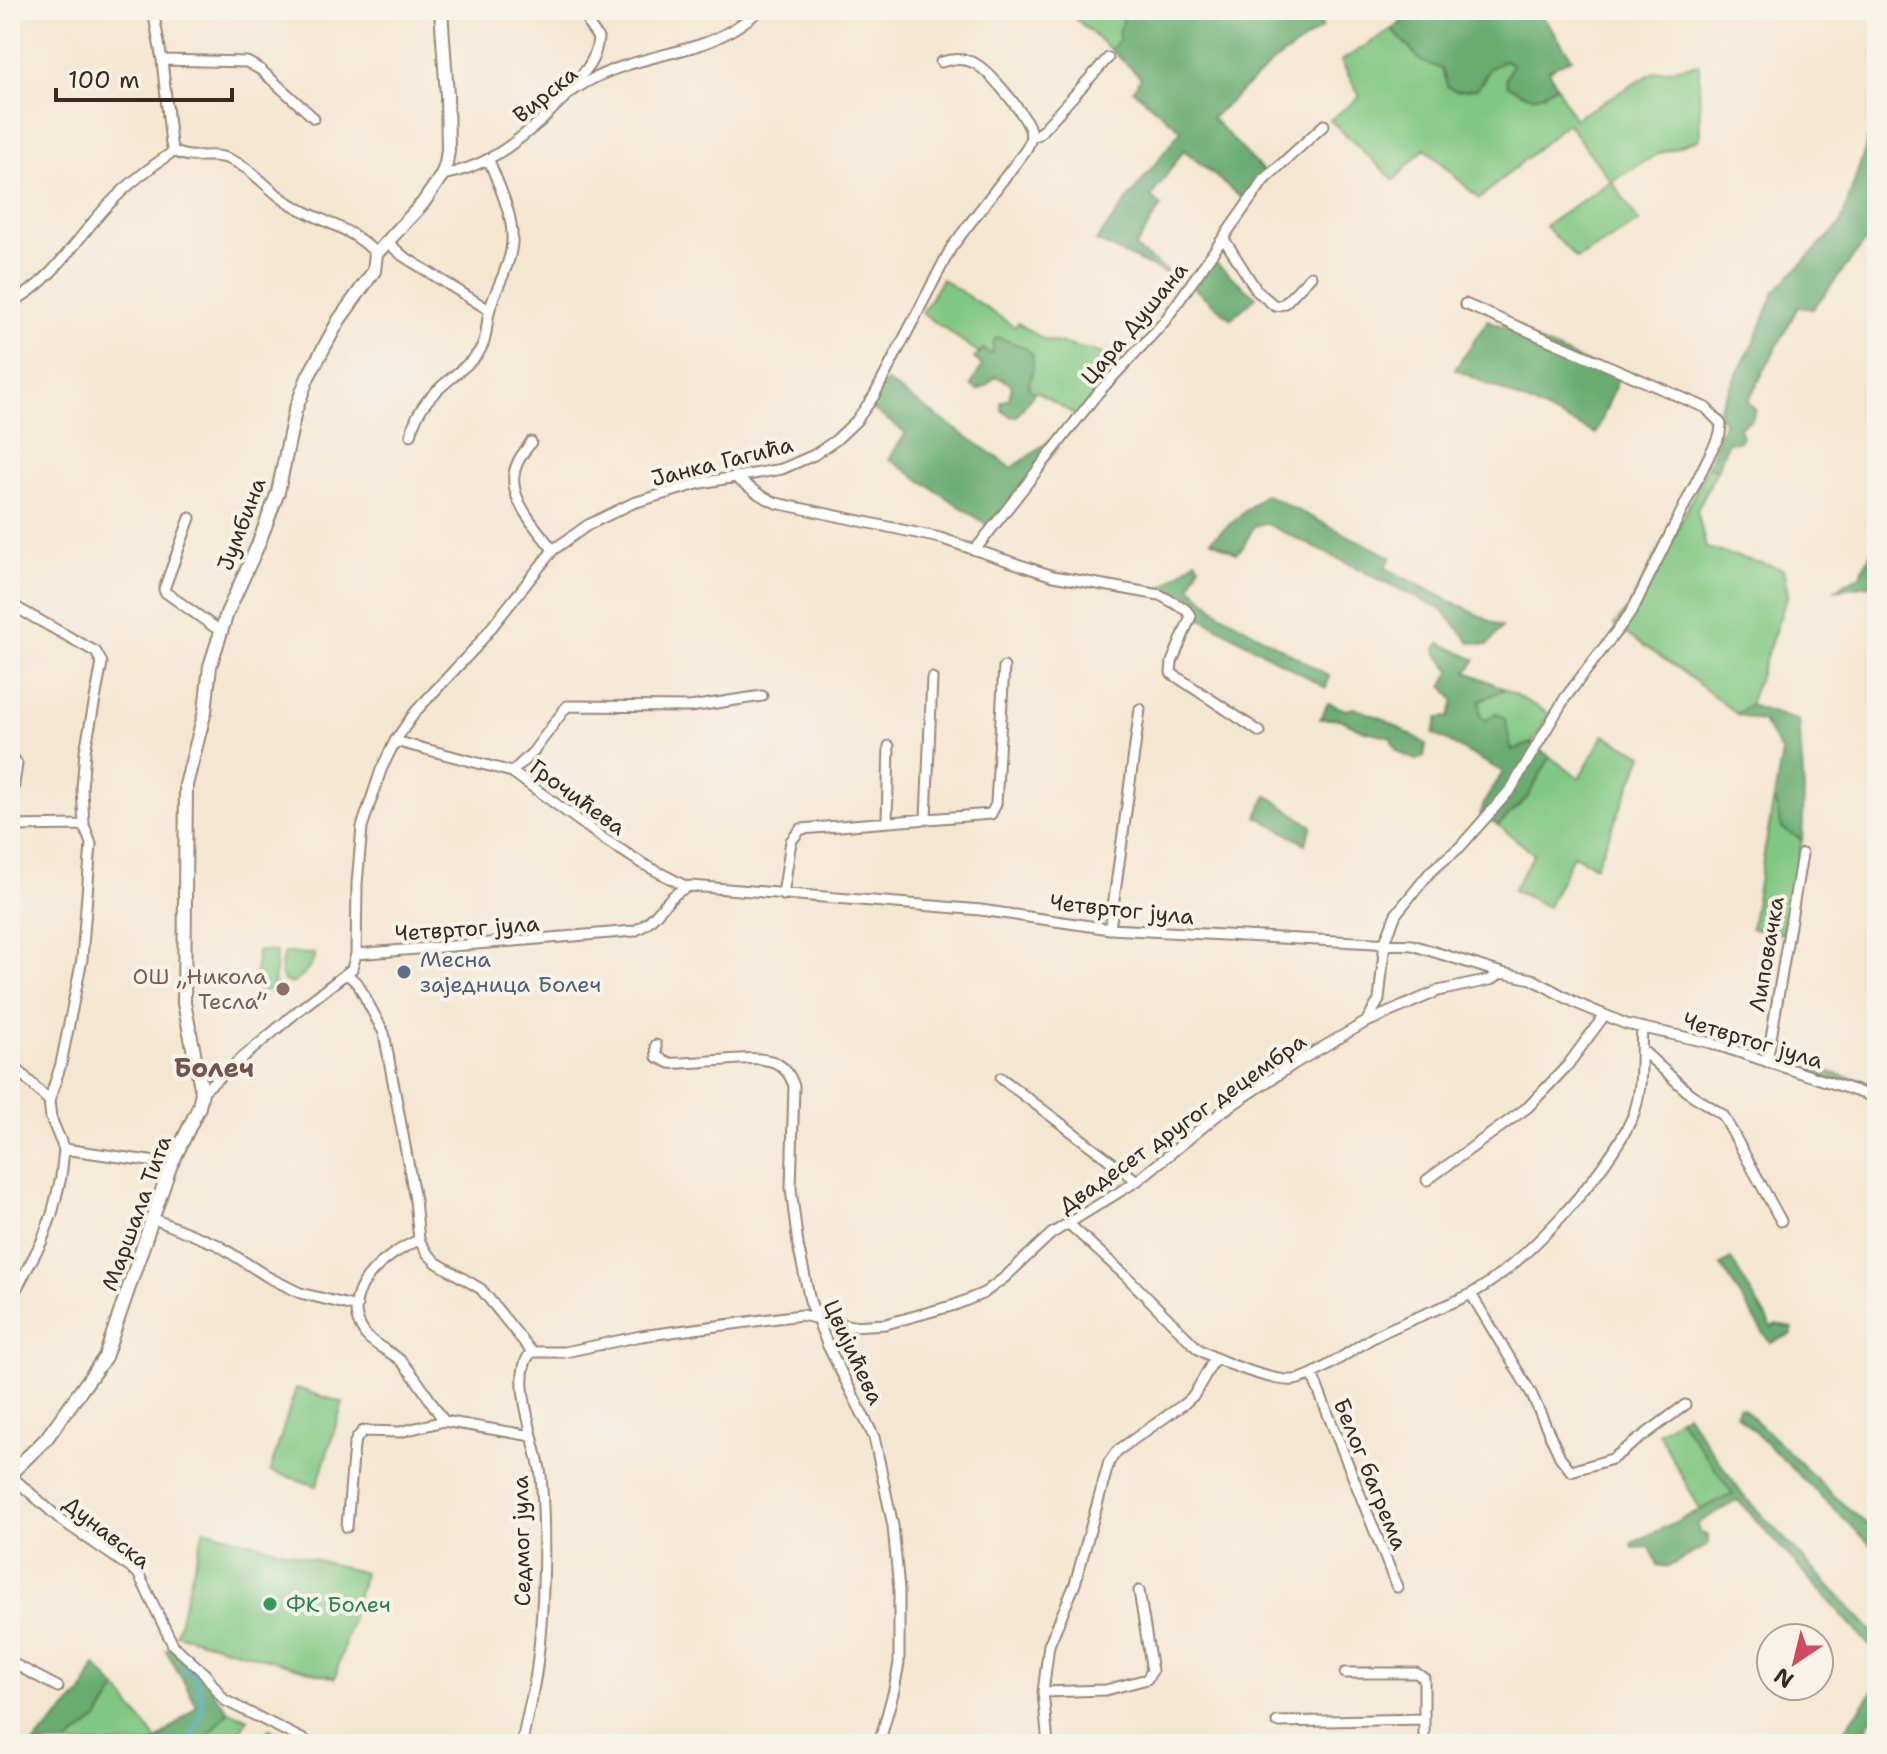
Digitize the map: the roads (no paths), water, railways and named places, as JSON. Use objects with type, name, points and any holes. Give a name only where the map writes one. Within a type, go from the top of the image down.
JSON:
[{"type":"street","points":[[153,10],[174,151]]},
{"type":"street","name":"Јумбина","points":[[202,1092],[184,1003],[186,785],[205,711],[209,673],[220,631],[278,492],[287,444],[303,390],[339,320],[374,271],[376,254],[423,203],[442,175],[448,150],[441,10]]},
{"type":"street","points":[[569,94],[571,86],[589,68],[595,56],[598,38],[589,25],[594,10]]},
{"type":"street","name":"Вирска","points":[[442,175],[460,172],[489,160],[524,135],[569,94],[600,75],[704,43],[744,23],[760,10]]},
{"type":"street","points":[[941,62],[953,58],[978,65],[1011,102],[1029,128],[1031,138]]},
{"type":"street","name":"Јанка Гагића","points":[[356,954],[362,827],[381,770],[395,741],[416,711],[476,647],[553,550],[588,525],[633,503],[701,483],[782,469],[836,440],[856,421],[892,366],[951,248],[1025,151],[1031,138],[1039,134],[1108,58]]},
{"type":"street","points":[[162,60],[247,62],[261,70],[314,118]]},
{"type":"street","name":"Цара Душана","points":[[975,550],[1097,394],[1164,322],[1264,180],[1324,125]]},
{"type":"street","points":[[174,151],[192,157],[223,156],[231,159],[249,169],[293,206],[360,240],[376,254]]},
{"type":"street","points":[[10,303],[44,278],[111,201],[151,166],[174,151]]},
{"type":"street","points":[[411,435],[427,399],[473,359],[482,347],[487,335],[489,310],[512,247],[507,211],[489,160]]},
{"type":"street","points":[[1224,239],[1257,291],[1275,306],[1284,304],[1311,276]]},
{"type":"street","points":[[387,242],[403,256],[489,310]]},
{"type":"street","points":[[1366,1022],[1379,1000],[1389,927],[1407,898],[1431,871],[1460,847],[1511,789],[1565,698],[1632,611],[1720,434],[1721,424],[1706,408],[1465,304]]},
{"type":"street","points":[[531,442],[517,464],[514,480],[516,491],[521,505],[553,550]]},
{"type":"street","points":[[736,478],[776,503],[908,530],[1053,576],[1160,595],[1185,609],[1191,619],[1172,662],[1171,673],[1260,732]]},
{"type":"street","points":[[190,518],[164,589],[220,631]]},
{"type":"street","points":[[10,604],[85,645],[101,657],[102,663],[85,751],[81,800],[84,825],[91,844],[82,959],[61,1064],[49,1101],[51,1118],[64,1149],[52,1214],[41,1243],[10,1301]]},
{"type":"street","points":[[783,895],[791,841],[801,829],[991,814],[995,809],[1004,667]]},
{"type":"street","points":[[926,819],[932,678]]},
{"type":"street","points":[[512,772],[533,752],[567,706],[690,707],[762,696]]},
{"type":"street","points":[[1110,929],[1140,709]]},
{"type":"street","name":"Грочићева","points":[[395,741],[512,772],[604,839],[687,887]]},
{"type":"street","points":[[887,822],[889,746]]},
{"type":"street","points":[[10,752],[17,764],[10,811]]},
{"type":"street","points":[[10,826],[84,825]]},
{"type":"street","name":"Липовачка","points":[[1767,1062],[1802,854]]},
{"type":"street","name":"Четвртог јула","points":[[356,954],[634,931],[642,928],[687,887],[981,910],[1110,929],[1385,942],[1436,951],[1502,973],[1532,979],[1604,1016],[1711,1043],[1877,1098]]},
{"type":"street","name":"Маршала Тита","points":[[10,1475],[46,1439],[105,1357],[170,1167],[199,1107],[202,1092],[347,974],[352,969],[356,954]]},
{"type":"street","name":"Двадесет другог децембра","points":[[532,1352],[565,1352],[641,1336],[801,1315],[852,1326],[886,1324],[955,1305],[984,1293],[1021,1264],[1051,1234],[1137,1181],[1220,1113],[1294,1064],[1366,1022],[1438,991],[1490,980],[1502,973]]},
{"type":"street","points":[[347,974],[358,984],[384,1033],[415,1200],[419,1240],[437,1263],[481,1289],[532,1352]]},
{"type":"street","points":[[1427,1180],[1537,1099],[1567,1066],[1604,1016]]},
{"type":"street","points":[[1069,1224],[1197,1348],[1215,1358],[1290,1381],[1312,1374],[1377,1335],[1471,1294],[1532,1248],[1613,1152],[1634,1114],[1642,1028]]},
{"type":"street","name":"Цвијићева","points":[[656,1045],[657,1057],[665,1062],[766,1059],[775,1062],[789,1074],[794,1086],[791,1189],[798,1245],[815,1317],[874,1437],[893,1526],[899,1590],[899,1663],[879,1744]]},
{"type":"street","points":[[1642,1050],[1689,1093],[1723,1115],[1781,1221]]},
{"type":"street","points":[[10,1062],[49,1101]]},
{"type":"street","points":[[1001,1078],[1137,1181]]},
{"type":"street","points":[[64,1149],[156,1162],[170,1167]]},
{"type":"street","points":[[154,1219],[218,1245],[300,1293],[357,1307]]},
{"type":"street","points":[[419,1240],[379,1262],[368,1274],[357,1307],[358,1323],[375,1344],[399,1359],[444,1421]]},
{"type":"street","points":[[1471,1294],[1531,1393],[1560,1457],[1571,1471],[1612,1459],[1685,1405]]},
{"type":"street","name":"Седмог јула","points":[[522,1744],[537,1666],[542,1585],[541,1474],[522,1375],[526,1357],[532,1352]]},
{"type":"street","points":[[1048,1744],[1043,1692],[1049,1645],[1075,1584],[1109,1462],[1117,1451],[1194,1395],[1215,1358]]},
{"type":"street","name":"Белог багрема","points":[[1312,1374],[1397,1587]]},
{"type":"street","points":[[347,1527],[354,1445],[363,1431],[400,1432],[444,1421],[532,1436]]},
{"type":"street","name":"Дунавска","points":[[10,1475],[61,1520],[138,1573],[173,1645],[205,1674],[224,1700],[312,1744]]},
{"type":"street","points":[[1043,1692],[1106,1690],[1147,1679],[1152,1671],[1139,1591]]},
{"type":"street","points":[[10,1662],[58,1687]]},
{"type":"street","points":[[1345,1673],[1420,1675],[1426,1683],[1424,1744]]},
{"type":"street","points":[[1277,1722],[1424,1719]]},
{"type":"waterway","points":[[182,1668],[195,1674],[202,1704],[200,1718],[185,1744]]},
{"type":"place","name":"Месна заједница Болеч","points":[[404,972]]},
{"type":"place","name":"ОШ „Никола Тесла”","points":[[283,989]]},
{"type":"place","name":"ФК Болеч","points":[[270,1604]]},
{"type":"district","name":"Болеч","points":[[214,1068]]}]
